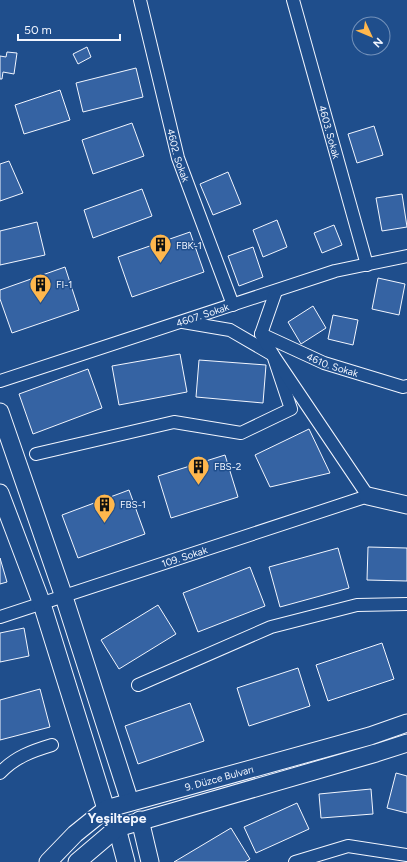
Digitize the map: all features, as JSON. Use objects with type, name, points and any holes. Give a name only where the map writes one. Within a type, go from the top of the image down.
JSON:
[{"type":"street","name":"4602. Sokak","points":[[140,0],[178,158],[233,305]]},
{"type":"street","name":"4603. Sokak","points":[[293,0],[367,265]]},
{"type":"street","name":"4607. Sokak","points":[[0,381],[335,272],[407,256]]},
{"type":"street","points":[[276,291],[261,334],[272,355],[368,496],[407,505]]},
{"type":"street","points":[[36,454],[174,422],[241,433],[290,409],[272,355],[230,330],[182,322]]},
{"type":"street","name":"4610. Sokak","points":[[261,334],[324,363],[403,387],[407,386]]},
{"type":"street","points":[[0,412],[64,596],[130,802]]},
{"type":"street","points":[[0,493],[42,604],[106,809]]},
{"type":"street","name":"109. Sokak","points":[[0,617],[368,496]]},
{"type":"street","points":[[138,685],[271,627],[357,605],[407,604]]},
{"type":"street","name":"9. Düzce Bulvarı","points":[[48,862],[75,834],[106,809],[370,736],[407,723]]},
{"type":"street","name":"9. Düzce Bulvarı","points":[[76,862],[117,828],[140,820],[376,754],[407,743]]},
{"type":"street","points":[[0,773],[7,765],[23,754],[52,745]]},
{"type":"street","points":[[140,820],[150,862]]},
{"type":"street","points":[[117,828],[126,862]]},
{"type":"street","points":[[295,862],[348,846],[407,855]]},
{"type":"building","points":[[87,47],[91,57],[78,64],[73,54]]},
{"type":"building","points":[[7,52],[17,53],[14,74],[3,72],[2,79],[0,79],[0,56],[6,57]]},
{"type":"building","points":[[136,68],[143,97],[83,112],[76,83]]},
{"type":"building","points":[[60,90],[70,120],[24,134],[15,105]]},
{"type":"building","points":[[132,123],[144,156],[93,174],[82,140]]},
{"type":"building","points":[[374,126],[383,155],[357,163],[348,134]]},
{"type":"building","points":[[9,161],[23,193],[0,201],[0,164]]},
{"type":"building","points":[[228,172],[241,204],[213,215],[200,184]]},
{"type":"building","points":[[142,189],[152,216],[93,238],[84,210]]},
{"type":"building","points":[[402,194],[407,227],[382,231],[376,198]]},
{"type":"building","points":[[277,220],[287,247],[263,257],[253,230]]},
{"type":"building","points":[[37,222],[45,255],[0,265],[0,231]]},
{"type":"building","points":[[334,225],[342,245],[322,253],[314,233]]},
{"type":"building","name":"FBK-1","points":[[190,232],[204,272],[132,297],[118,257]]},
{"type":"building","points":[[253,247],[263,277],[239,286],[228,256]]},
{"type":"building","name":"FI-1","points":[[65,267],[79,310],[12,333],[0,299],[0,290]]},
{"type":"building","points":[[378,278],[405,284],[399,315],[372,309]]},
{"type":"building","points":[[313,306],[326,328],[301,344],[288,322]]},
{"type":"building","points":[[333,315],[358,320],[353,345],[328,339]]},
{"type":"building","points":[[180,354],[187,392],[119,405],[112,366]]},
{"type":"building","points":[[199,360],[266,365],[263,403],[196,397]]},
{"type":"building","points":[[88,369],[102,408],[33,434],[19,394]]},
{"type":"building","points":[[309,429],[330,473],[270,487],[255,455]]},
{"type":"building","name":"FBS-2","points":[[225,455],[238,497],[171,518],[158,476]]},
{"type":"building","name":"FBS-1","points":[[129,490],[145,534],[78,558],[62,515]]},
{"type":"building","points":[[368,547],[407,548],[407,581],[367,580]]},
{"type":"building","points":[[338,548],[349,588],[280,607],[269,567]]},
{"type":"building","points":[[0,558],[7,582],[0,584]]},
{"type":"building","points":[[250,567],[265,606],[198,632],[183,593]]},
{"type":"building","points":[[158,605],[176,634],[119,669],[101,640]]},
{"type":"building","points":[[24,628],[29,656],[0,662],[0,633]]},
{"type":"building","points":[[382,643],[394,679],[328,701],[316,665]]},
{"type":"building","points":[[298,668],[310,706],[249,726],[237,688]]},
{"type":"building","points":[[40,689],[50,727],[0,740],[0,700]]},
{"type":"building","points":[[190,703],[204,741],[138,764],[125,726]]},
{"type":"building","points":[[396,773],[407,776],[407,813],[387,808]]},
{"type":"building","points":[[371,789],[373,814],[321,818],[319,794]]},
{"type":"building","points":[[297,803],[309,829],[256,853],[244,827]]},
{"type":"building","points":[[231,828],[250,859],[245,862],[174,862]]},
{"type":"place","name":"FBK-1","points":[[161,264]]},
{"type":"place","name":"FI-1","points":[[40,304]]},
{"type":"place","name":"FBS-2","points":[[198,486]]},
{"type":"place","name":"FBS-1","points":[[104,524]]},
{"type":"district","name":"Yeşiltepe","points":[[117,818]]}]
